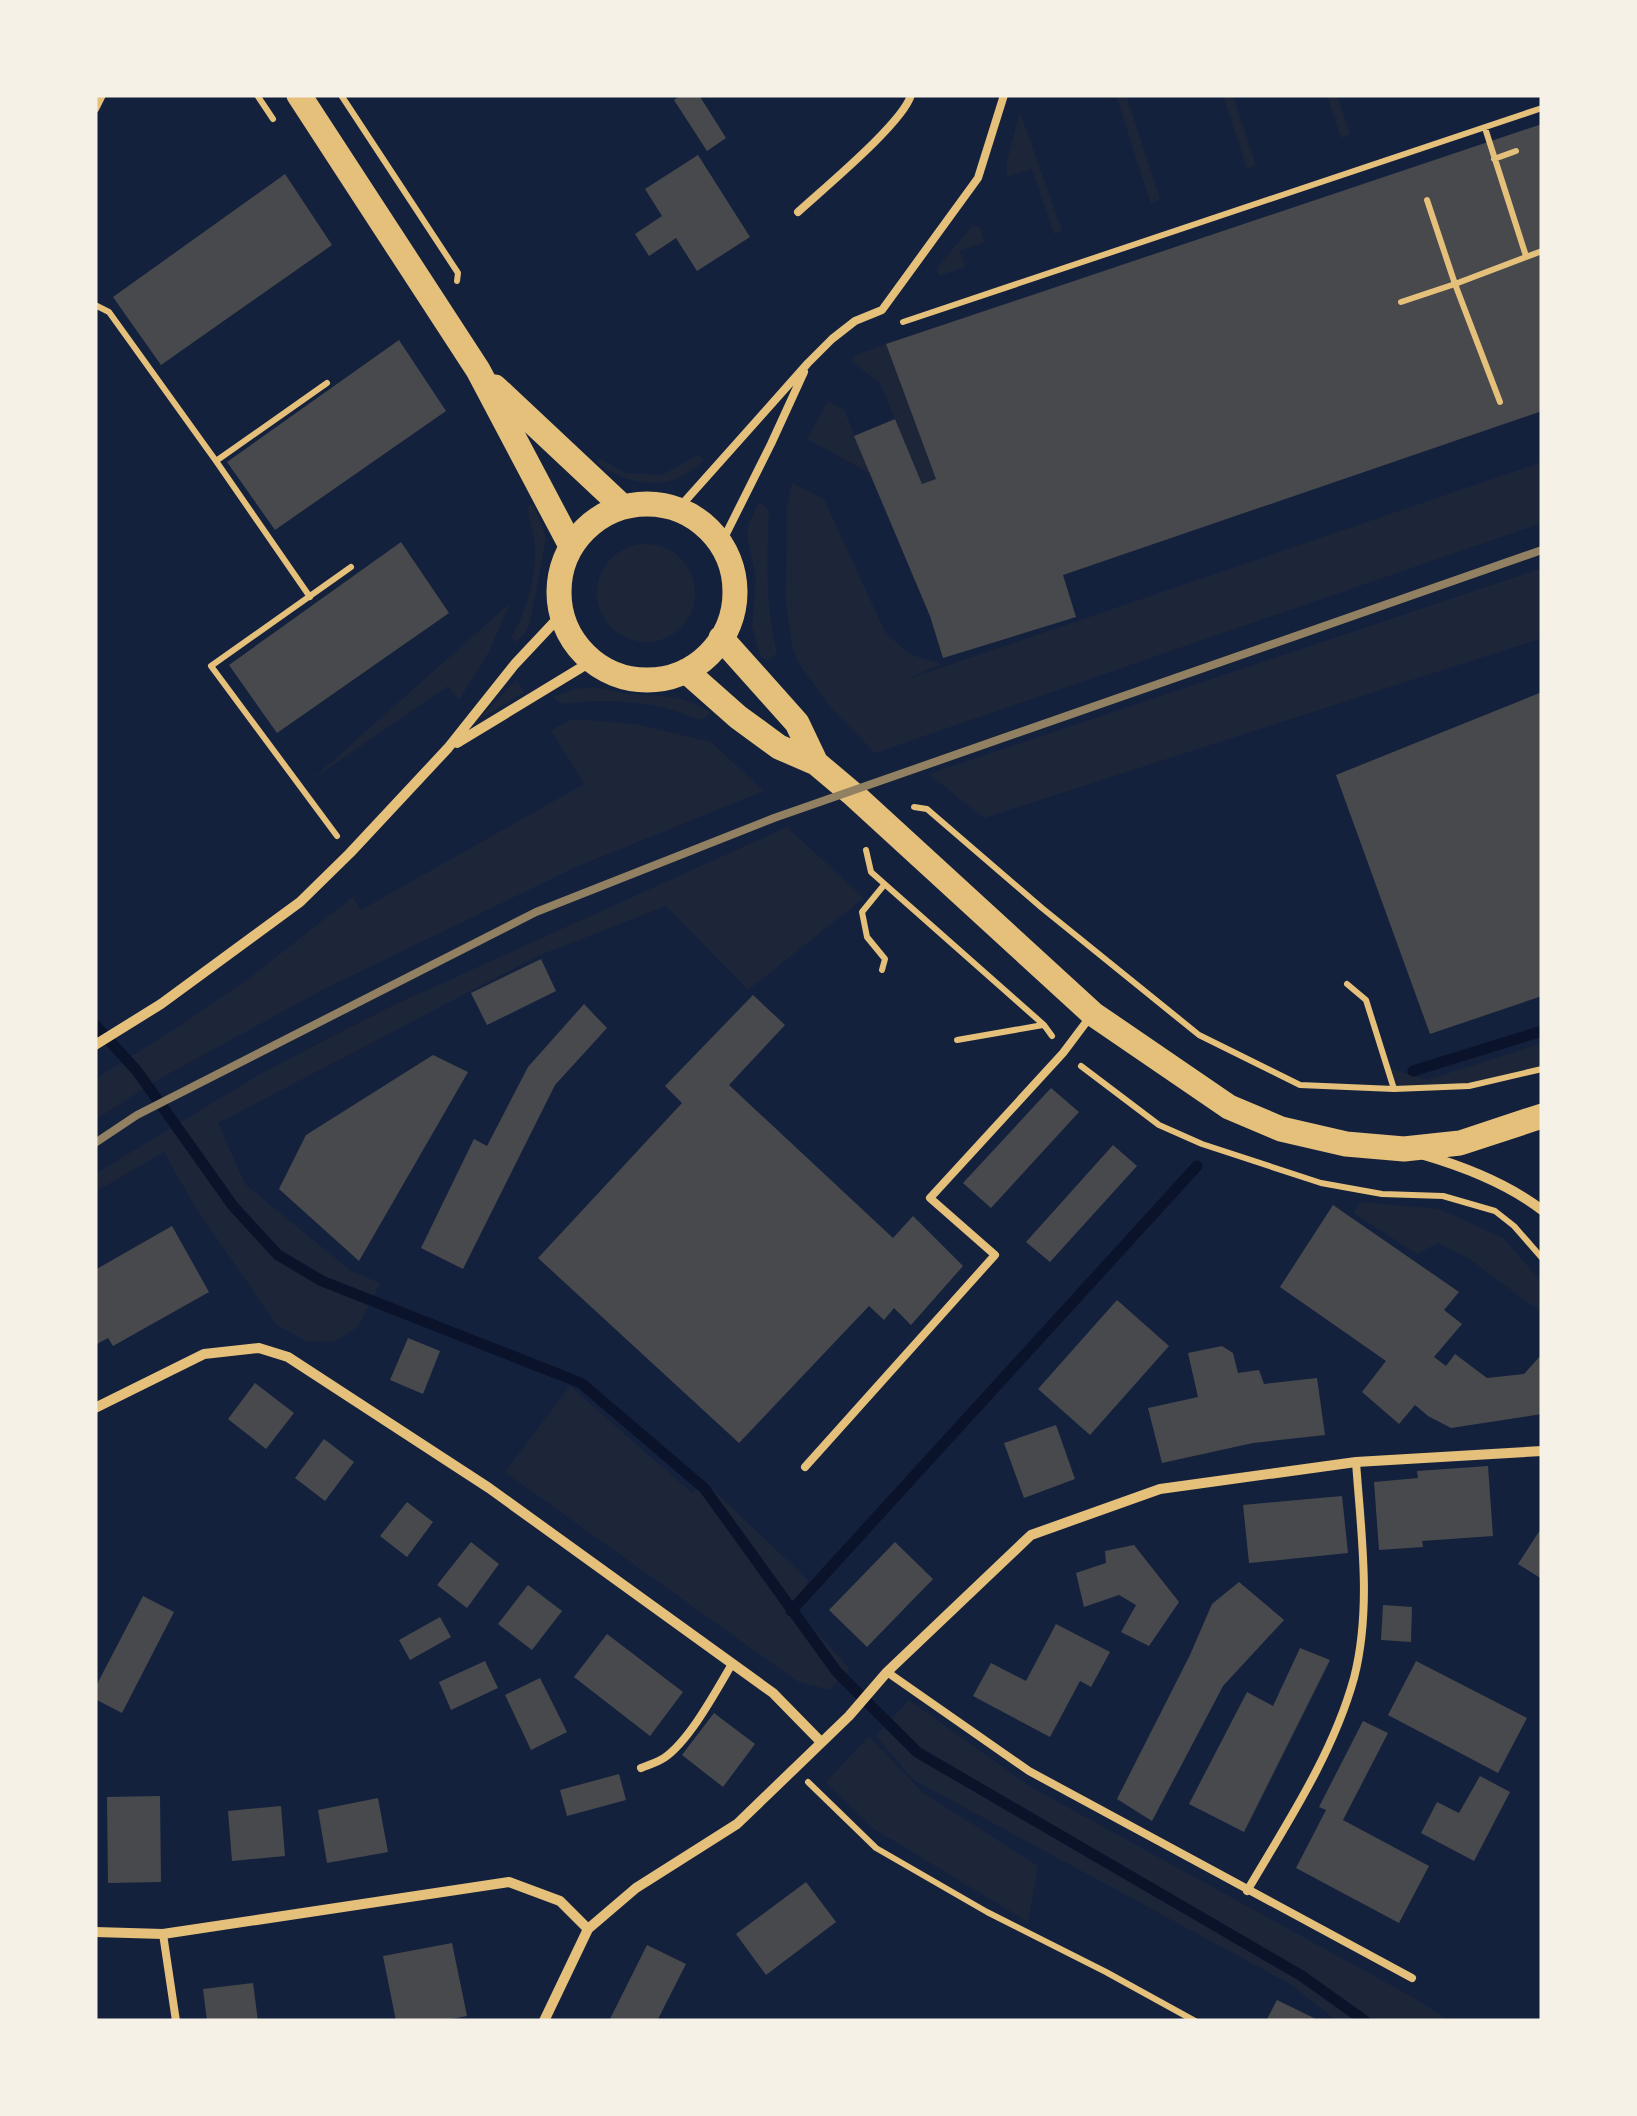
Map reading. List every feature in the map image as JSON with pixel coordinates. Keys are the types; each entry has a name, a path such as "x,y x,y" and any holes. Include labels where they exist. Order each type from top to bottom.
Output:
{"main road":[{"path":"300,95 478,370 571,546"},
{"path":"478,370 622,507"},
{"path":"660,504 678,509 709,530 731,566 731,616 721,638 700,662 686,671 662,679 638,680 613,674 592,661 572,641 561,615 559,580 571,546 593,522 622,507 660,504"},
{"path":"721,638 797,724 816,762"},
{"path":"686,671 779,747 816,762 854,794 1093,1014 1229,1107 1280,1129 1346,1144 1404,1149 1460,1142 1541,1119"}],"street":[{"path":"95,1044 161,1004 300,902 448,748 515,664 561,615"},
{"path":"448,748 592,661"},
{"path":"1404,1149 1457,1165 1507,1188 1542,1210"},
{"path":"95,1408 204,1354 259,1348 288,1356 489,1488 773,1693 820,1741"},
{"path":"544,2021 588,1929 636,1888 736,1824 1031,1534 1160,1488 1356,1462 1542,1451"},
{"path":"95,1932 163,1934 509,1882 560,1901 588,1929"}],"lane":[{"path":"95,108 102,95"},
{"path":"798,212 873,143 908,105 911,95"},
{"path":"678,509 832,339 856,321 882,310 978,178 1004,95"},
{"path":"720,544 808,364"},
{"path":"805,1467 995,1255 930,1198 1063,1053 1093,1014"},
{"path":"1247,1891 1297,1806 1338,1724 1354,1675 1364,1569 1356,1462"},
{"path":"641,1768 664,1758 681,1740 732,1664"},
{"path":"884,1676 1029,1772 1412,1978"},
{"path":"163,1934 176,2021"}],"path":[{"path":"341,95 458,274"},
{"path":"889,326 1542,108"},
{"path":"1485,128 1526,256"},
{"path":"1494,159 1516,151"},
{"path":"1427,200 1500,402"},
{"path":"1401,302 1542,250"},
{"path":"95,305 109,312 310,597"},
{"path":"216,460 327,384"},
{"path":"350,852 211,666 352,568"},
{"path":"927,809 1199,1035 1300,1085 1394,1089 1469,1086 1542,1069"},
{"path":"871,872 1044,1024 1063,1053 1158,1125 1202,1144 1321,1183 1382,1194 1443,1196 1494,1212 1514,1226 1542,1258"},
{"path":"882,970 886,959 867,937 862,912 884,884"},
{"path":"1347,984 1366,1000 1394,1089"},
{"path":"957,1040 1044,1024"},
{"path":"793,1768 876,1848 987,1912 1195,2021"}],"shaded area":[{"path":"1116,95 1126,95 1160,199 1151,204"},
{"path":"1223,95 1233,95 1256,165 1247,169"},
{"path":"1327,95 1337,95 1350,134 1341,138"},
{"path":"1020,112 1062,231 1054,234 1032,169 1007,177 1007,160"},
{"path":"973,225 980,227 984,242 960,251 965,267 939,276 937,268"},
{"path":"886,344 936,479 922,484 880,383 851,361 856,355"},
{"path":"828,401 844,410 871,474 807,439"},
{"path":"698,455 704,461 687,473 655,483 624,477 596,462 599,458 625,473 662,475"},
{"path":"1542,462 1542,523 875,753 831,708 798,662 792,646 786,602 787,506 792,483 824,499 885,632 909,654 942,664 905,680"},
{"path":"759,502 769,510 767,564 777,653 768,661 761,657 752,627 756,579 747,536"},
{"path":"533,504 545,544 530,622 516,642 511,637 526,605 534,568 535,546 528,506"},
{"path":"646,544 665,547 681,558 692,574 692,612 681,628 665,639 646,642 627,639 611,628 600,612 597,593 600,574 611,558 627,547"},
{"path":"1542,568 1542,638 984,818 929,774"},
{"path":"510,603 490,650 459,700 448,686 310,781"},
{"path":"516,680 524,692 477,721"},
{"path":"592,687 673,697 711,712 702,720 645,704 562,704 553,697"},
{"path":"573,719 635,724 711,742 764,791 576,867 324,989 161,1078 95,1120 95,1079 244,982 353,897 361,910 584,784 551,730"},
{"path":"787,827 864,898 748,990 666,906 538,956 218,1123 245,1184 351,1271 380,1283 358,1327 334,1342 306,1341 277,1325 195,1207 164,1152 95,1192 95,1174 267,1070 394,1005"},
{"path":"1542,1043 1542,1069 1469,1086 1394,1089 1386,1067 1427,1080"},
{"path":"1361,1202 1439,1209 1503,1238 1542,1282 1542,1313 1468,1258 1438,1243 1417,1254 1353,1213"},
{"path":"570,1386 692,1493 703,1480 808,1580 798,1612 850,1669 829,1690 797,1681 505,1472"},
{"path":"909,1700 1029,1786 1450,2021 1337,2021 1290,1984 912,1779 876,1736"},
{"path":"869,1736 922,1792 1038,1866 1028,1922 874,1829 826,1782"}],"building":[{"path":"681,95 699,95 726,138 707,151 674,100"},
{"path":"1542,124 1542,411 1063,575 1076,617 943,658 930,616 854,436 895,419 922,484 936,479 886,344"},
{"path":"698,155 750,237 697,271 676,238 649,256 635,234 662,216 645,189"},
{"path":"285,174 332,245 161,365 113,297"},
{"path":"399,340 446,411 275,530 227,462"},
{"path":"401,542 449,613 277,733 229,665"},
{"path":"1542,692 1542,996 1430,1034 1336,775"},
{"path":"541,959 556,991 487,1025 471,993"},
{"path":"753,995 785,1025 729,1085 893,1238 913,1216 963,1266 911,1325 894,1308 884,1320 869,1306 739,1443 538,1258 682,1103 665,1086"},
{"path":"584,1004 607,1028 555,1085 463,1269 421,1248 474,1139 487,1146 528,1067"},
{"path":"433,1055 468,1072 359,1261 279,1189 306,1135"},
{"path":"1051,1088 1079,1112 991,1208 963,1183"},
{"path":"1113,1145 1137,1166 1050,1262 1026,1242"},
{"path":"1333,1205 1459,1292 1444,1310 1462,1324 1434,1357 1446,1366 1455,1354 1487,1378 1524,1374 1542,1354 1542,1414 1451,1428 1415,1405 1399,1424 1362,1392 1386,1361 1280,1287"},
{"path":"172,1226 209,1292 113,1346 108,1338 95,1345 95,1270"},
{"path":"1117,1300 1169,1346 1090,1435 1038,1389"},
{"path":"408,1338 440,1351 423,1394 390,1380"},
{"path":"1222,1346 1233,1353 1238,1373 1259,1370 1264,1384 1317,1378 1325,1435 1253,1443 1162,1463 1148,1408 1198,1397 1188,1353"},
{"path":"255,1383 294,1413 266,1449 228,1419"},
{"path":"1056,1425 1075,1479 1024,1498 1004,1443"},
{"path":"324,1439 354,1462 325,1501 295,1478"},
{"path":"1488,1466 1493,1536 1422,1541 1423,1547 1379,1550 1374,1482 1418,1478 1417,1471"},
{"path":"1342,1496 1348,1553 1249,1563 1243,1505"},
{"path":"407,1502 433,1522 407,1557 380,1536"},
{"path":"1542,1527 1542,1579 1518,1564"},
{"path":"471,1542 499,1564 467,1608 437,1585"},
{"path":"895,1542 933,1579 867,1647 829,1610"},
{"path":"1134,1545 1179,1602 1149,1646 1121,1632 1136,1605 1119,1595 1084,1607 1076,1573 1106,1563 1105,1551"},
{"path":"1239,1582 1284,1620 1223,1686 1152,1821 1117,1799 1212,1604"},
{"path":"528,1585 562,1611 532,1650 498,1624"},
{"path":"143,1596 174,1612 122,1713 95,1699 95,1688"},
{"path":"1383,1605 1412,1607 1411,1642 1381,1640"},
{"path":"440,1617 451,1637 410,1660 399,1640"},
{"path":"1056,1624 1110,1652 1091,1687 1080,1681 1050,1737 973,1696 991,1663 1026,1681"},
{"path":"607,1634 683,1692 650,1736 574,1677"},
{"path":"1300,1648 1330,1660 1244,1832 1189,1804 1247,1692 1273,1706"},
{"path":"485,1661 498,1688 451,1710 439,1682"},
{"path":"1416,1661 1527,1718 1498,1773 1388,1715"},
{"path":"540,1678 567,1732 531,1750 505,1695"},
{"path":"714,1713 755,1744 723,1787 682,1755"},
{"path":"1363,1721 1388,1733 1343,1820 1429,1866 1399,1923 1296,1868 1326,1810 1319,1807"},
{"path":"619,1774 626,1800 567,1816 560,1790"},
{"path":"1480,1776 1510,1792 1474,1861 1421,1833 1437,1802 1459,1813"},
{"path":"160,1796 161,1882 108,1883 107,1797"},
{"path":"378,1798 388,1852 327,1863 318,1810"},
{"path":"281,1806 285,1856 232,1861 228,1811"},
{"path":"806,1882 836,1922 766,1975 736,1934"},
{"path":"452,1943 467,2016 441,2021 396,2021 383,1956"},
{"path":"647,1945 686,1964 657,2021 609,2021"},
{"path":"253,1983 258,2021 207,2021 203,1989"},
{"path":"1277,2000 1320,2021 1266,2021"}],"waterway":[{"path":"95,1025 137,1071 233,1206 278,1255 322,1281 581,1383 704,1488 837,1672 917,1752 1302,1976 1365,2021"},
{"path":"1413,1071 1542,1031"},
{"path":"791,1611 1197,1166"}],"railway":[{"path":"95,1143 137,1115 536,912 774,818 1542,550"}]}
